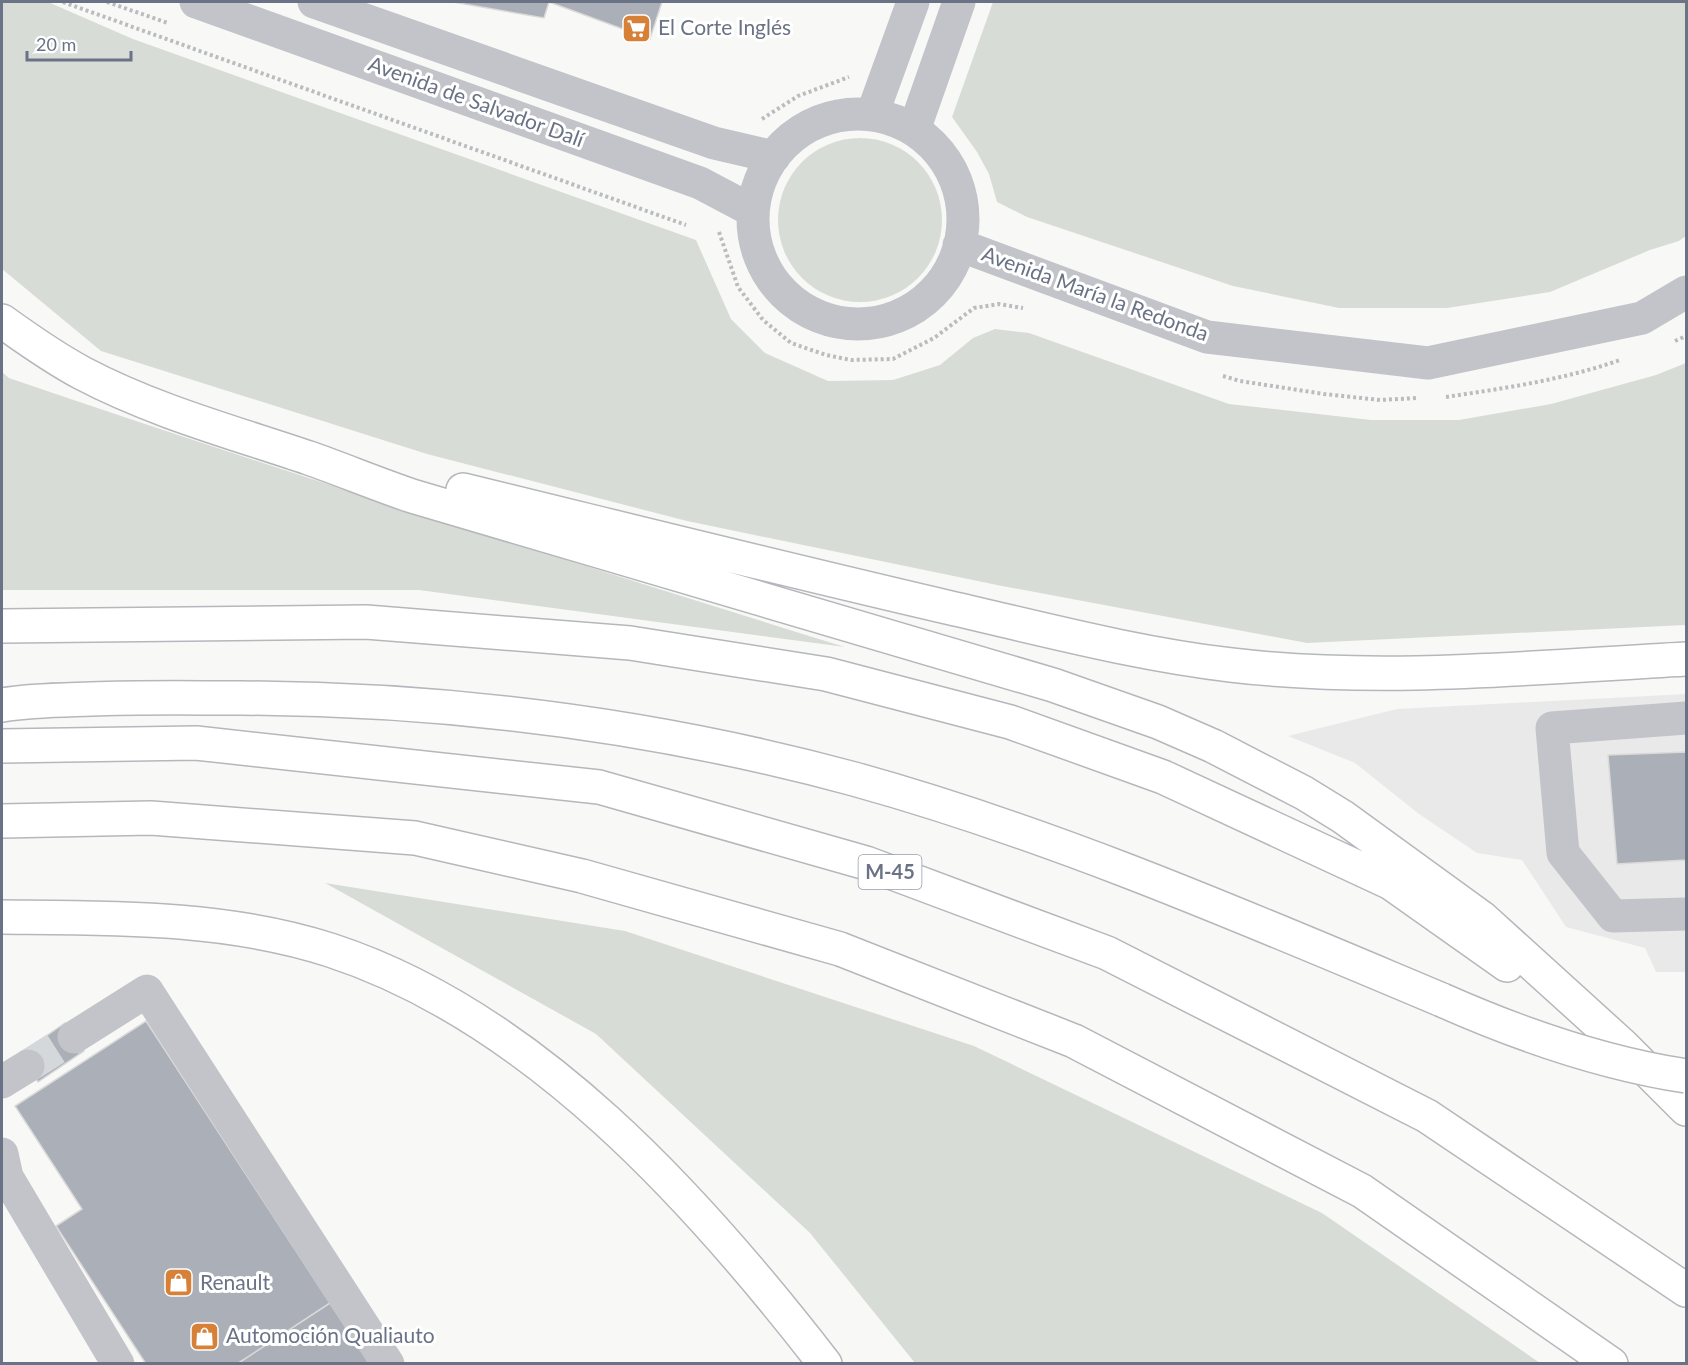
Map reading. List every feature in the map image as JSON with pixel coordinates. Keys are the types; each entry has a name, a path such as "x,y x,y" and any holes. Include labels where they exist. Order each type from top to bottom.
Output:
{"highway":[{"path":"2,321 50,354 112,388 211,427 309,458 423,500 1053,685 1129,711 1213,746 1304,793 1342,817 1390,849 1482,918 1622,1045 1686,1109"},
{"path":"309,458 417,479 1057,634 1178,658 1254,667 1348,672 1470,672 1686,659"},
{"path":"2,626 366,622 630,643 826,674 1010,722 1174,782 1391,883 1622,1045"},
{"path":"2,705 23,702 130,698 321,699 541,717 724,748 884,788 1055,844 1234,913 1510,1028 1579,1052 1638,1068 1686,1076"},
{"name":"M-45","path":"2,746 196,743 599,787 866,863 1107,953 1427,1116 1686,1290"},
{"path":"2,821 151,818 415,838 582,876 840,949 1074,1041 1362,1191 1611,1364"},
{"path":"2,917 73,917 198,923 242,930 329,950 412,982 453,1005 522,1052 557,1079 639,1152 733,1252 825,1364"}],"street":[{"name":"Avenida de Salvador Dalí","path":"196,2 700,183 753,211"},
{"name":"Avenida de Salvador Dalí","path":"314,2 714,143 774,157"},
{"path":"872,116 913,2"},
{"path":"914,130 959,2"},
{"path":"844,115 872,116 894,121 914,130 940,154 957,185 963,221 959,245 950,270 934,292 912,309 888,320 847,324 803,308 777,287 769,276 758,251 753,225 753,211 762,177 774,157 793,136 817,123 844,115"},
{"name":"Avenida María la Redonda","path":"959,245 1207,337 1428,363 1642,318 1686,292"},
{"path":"1686,718 1552,728 1563,853 1613,916 1686,914"},
{"path":"74,1037 147,991 388,1364"},
{"path":"3,1170 118,1364"}],"path":[{"path":"63,2 686,225"},
{"path":"107,2 173,25"},
{"path":"757,122 798,96 847,79 853,73"},
{"path":"717,226 727,249 738,286 763,320 791,343 826,355 851,360 893,359 934,338 974,308 999,304 1025,308"},
{"path":"1674,342 1686,336"},
{"path":"1445,397 1530,385 1624,359"},
{"path":"1217,374 1240,381 1324,394 1380,400 1424,398"}],"shaded area":[{"path":"2,2 48,2 133,39 696,240 731,319 765,353 828,381 893,380 940,365 973,338 995,329 1029,333 1229,404 1371,420 1459,420 1551,404 1656,375 1686,363 1686,625 1307,643 1002,586 687,521 427,454 101,351 2,269"},
{"path":"993,2 1686,2 1686,236 1679,241 1650,250 1550,292 1447,308 1339,308 1233,286 1027,217 997,202 989,174 977,152 952,117"},
{"path":"860,138 891,145 918,162 935,189 942,220 935,251 918,278 891,295 860,302 829,295 802,278 785,251 778,220 785,189 802,162 829,145"},
{"path":"2,372 9,378 321,482 845,647 419,590 2,590"},
{"path":"1686,694 1686,972 1656,972 1645,948 1566,927 1522,860 1477,853 1419,814 1355,763 1288,736 1397,709"},
{"path":"325,883 625,931 974,1046 1322,1213 1540,1363 915,1363 810,1233 596,1034"}],"building":[{"path":"453,2 549,2 544,18"},
{"name":"El Corte Inglés","path":"549,2 662,2 650,39"},
{"path":"1686,752 1686,860 1617,864 1608,755"},
{"path":"146,1021 330,1303 237,1364 146,1364 56,1226 82,1209 15,1106"},
{"path":"65,1023 84,1051 38,1082 20,1054"},
{"path":"330,1303 370,1364 237,1364"}],"tunnel":[{"path":"28,1066 74,1037"}],"place":[{"name":"El Corte Inglés","path":"637,28"},
{"name":"Renault","path":"179,1283"},
{"name":"Automoción Qualiauto","path":"205,1336"}]}
